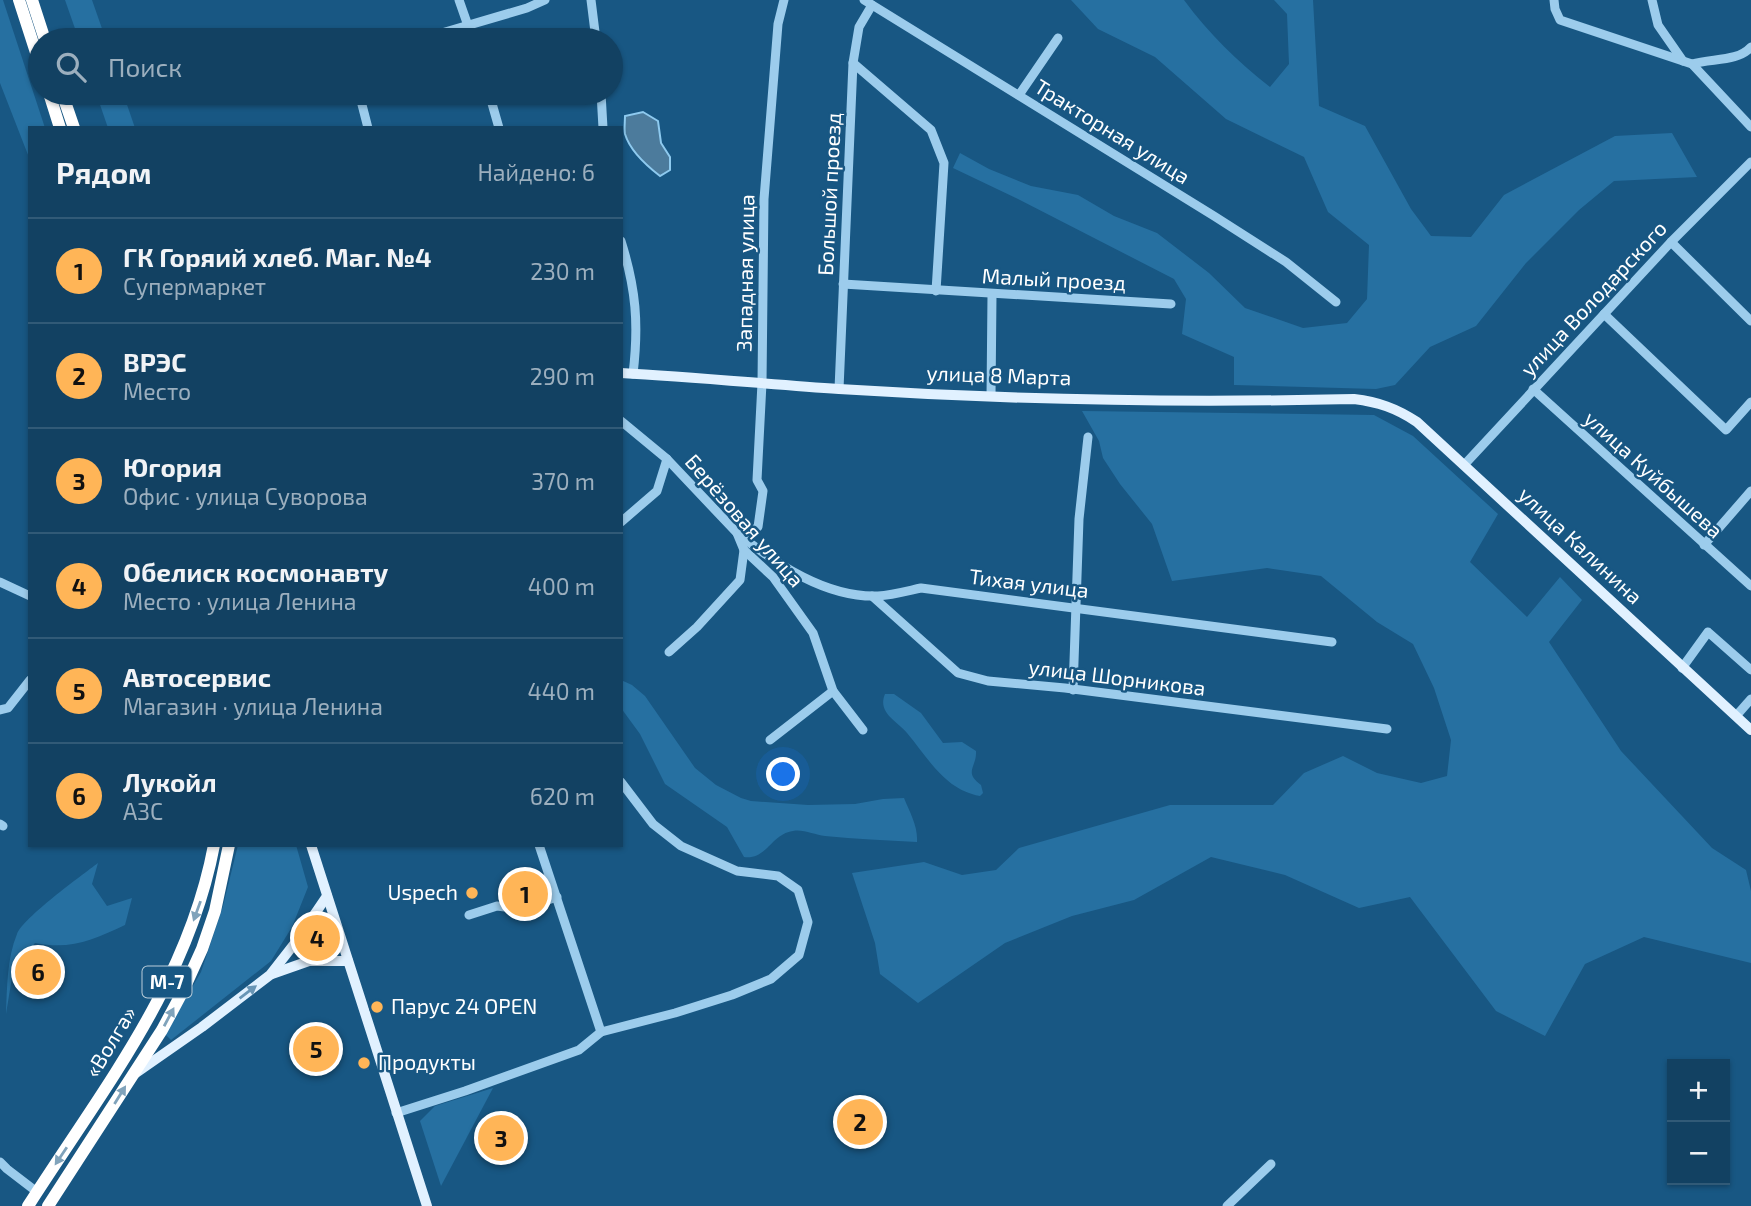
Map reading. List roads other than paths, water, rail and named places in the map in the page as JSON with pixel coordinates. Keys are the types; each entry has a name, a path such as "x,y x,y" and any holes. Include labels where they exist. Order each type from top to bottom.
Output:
{"highway":[{"path":"19,0 28,28"},
{"path":"32,0 41,28"},
{"path":"53,105 59,126"},
{"path":"66,105 73,126"},
{"name":"«Волга»","path":"28,1206 143,1030 190,932 202,898 214,847"},
{"name":"«Волга»","path":"48,1206 162,1030 202,949 215,911 229,847"}],"main road":[{"name":"улица 8 Марта","path":"627,373 839,389 991,396 1213,402 1354,399 1375,401"},
{"name":"улица Калинина","path":"1375,401 1397,409 1417,422 1751,730"},
{"path":"312,847 427,1206"},
{"path":"133,1075 270,975 327,896"},
{"path":"295,943 297,954 309,961"},
{"path":"270,975 309,961 348,961"}],"street":[{"path":"459,0 469,28"},
{"path":"456,28 527,8 545,0"},
{"path":"590,0 594,28"},
{"name":"Западная улица","path":"739,535 758,527 763,491 757,480 762,383 765,199 778,24 784,0"},
{"path":"1554,0 1560,20 1687,63 1733,58 1744,55 1751,47"},
{"path":"1652,0 1658,25 1687,63 1751,127"},
{"name":"Большой проезд","path":"839,389 853,63 859,27 868,2"},
{"name":"Тракторная улица","path":"868,2 1286,262 1336,302"},
{"path":"1019,95 1058,38"},
{"path":"853,63 931,130 944,163 936,291"},
{"path":"362,105 367,126"},
{"path":"492,105 498,126"},
{"path":"602,105 603,126"},
{"name":"улица Володарского","path":"1465,464 1671,242 1751,162"},
{"path":"1671,242 1751,321"},
{"path":"623,249 634,291 637,335 627,373"},
{"name":"Малый проезд","path":"843,284 1171,304"},
{"path":"991,396 992,295"},
{"path":"1604,314 1726,430 1751,402"},
{"name":"улица Куйбышева","path":"1533,389 1751,586"},
{"name":"Берёзовая улица","path":"623,423 667,459 739,535 744,550 773,577 813,633 833,691 863,730"},
{"path":"1073,690 1079,519 1088,438"},
{"path":"623,520 657,491 667,459"},
{"path":"1704,545 1751,492"},
{"name":"Тихая улица","path":"739,535 767,557 837,591 872,596 921,588 1332,642"},
{"path":"669,652 697,627 740,580 744,550"},
{"path":"0,582 28,595"},
{"name":"улица Шорникова","path":"872,596 958,673 988,681 1387,729"},
{"path":"1682,668 1708,632 1751,670"},
{"path":"0,709 8,708 28,683"},
{"path":"770,740 833,691"},
{"path":"1736,716 1751,699"},
{"path":"396,1113 579,1050 601,1032 675,1013 771,979 799,955 808,922 797,890 778,876 737,871 681,846 653,824 623,785"},
{"path":"540,847 601,1032"},
{"path":"470,915 497,906 520,909 557,897"},
{"path":"0,1161 37,1192"},
{"path":"1228,1206 1271,1164"}],"place":[{"name":"Uspech","path":"472,893"},
{"name":"ГК Горяий хлеб. Маг. №4","path":"525,894"},
{"name":"Обелиск космонавту","path":"317,938"},
{"name":"Лукойл","path":"38,972"},
{"name":"Парус 24 OPEN","path":"377,1007"},
{"name":"Автосервис","path":"316,1049"},
{"name":"Продукты","path":"364,1063"},
{"name":"ВРЭС","path":"860,1122"},
{"name":"Югория","path":"501,1138"}]}
